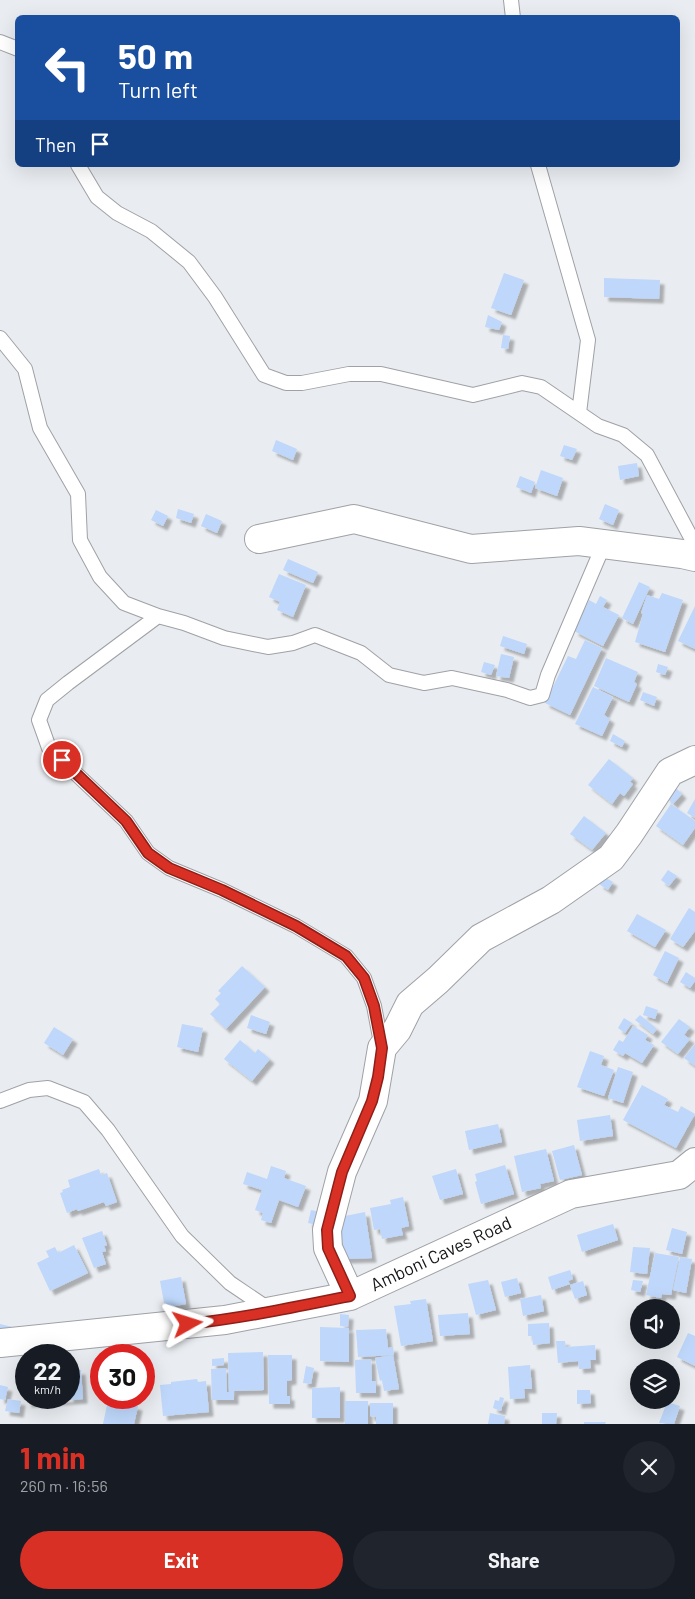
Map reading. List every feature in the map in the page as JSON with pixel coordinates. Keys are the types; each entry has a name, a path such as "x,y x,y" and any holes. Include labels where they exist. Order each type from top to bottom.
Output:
{"street":[{"path":"259,539 354,519 471,549 579,541 695,557"},
{"path":"350,1296 328,1248 327,1230 342,1172 372,1101 382,1048 397,1030 410,1004 482,938 551,900 611,858 670,772 695,760"},
{"name":"Amboni Caves Road","path":"0,1343 226,1320 350,1296 571,1194 690,1174"}],"lane":[{"path":"511,0 512,15"},
{"path":"0,42 15,48"},
{"path":"79,167 97,197 117,213 151,232 189,262 215,296 264,375 286,383 302,383 349,374 381,374 473,395 522,383 541,387 598,426 623,435 647,455 695,545"},
{"path":"539,167 588,340 579,413"},
{"path":"0,338 25,369 40,428 78,494 80,540 100,578 124,603 158,616 184,623 224,638 268,647 293,643 315,635 361,653 389,675 424,683 452,678 507,690 530,698 542,695 548,675 604,544"},
{"path":"158,616 68,682 47,700 39,720 49,748 126,821 148,853 169,868 222,890 296,926 346,956 364,978 374,1006 382,1048"},
{"path":"0,1101 29,1090 48,1088 84,1102 108,1130 182,1236 230,1283 273,1312"}],"building":[{"path":"504,273 524,280 511,315 491,308"},
{"path":"604,278 660,280 659,299 604,297"},
{"path":"488,315 502,322 499,330 485,327"},
{"path":"503,335 510,336 508,349 501,348"},
{"path":"276,440 297,449 293,460 272,451"},
{"path":"564,445 577,449 572,460 560,456"},
{"path":"637,463 639,476 620,480 618,466"},
{"path":"541,470 563,478 557,496 535,488"},
{"path":"520,476 535,482 531,493 516,487"},
{"path":"605,504 619,510 613,525 599,519"},
{"path":"178,509 194,514 191,523 176,518"},
{"path":"156,510 168,516 163,526 151,520"},
{"path":"206,514 222,521 217,533 201,526"},
{"path":"288,559 318,572 313,583 283,570"},
{"path":"279,574 306,585 293,617 277,610 280,602 269,597"},
{"path":"639,582 650,587 633,624 622,618"},
{"path":"662,593 683,600 665,652 635,642 647,595 659,599"},
{"path":"600,596 607,600 603,607 619,615 603,646 574,631 589,600 596,604"},
{"path":"695,606 695,649 678,641"},
{"path":"503,636 527,644 524,654 500,646"},
{"path":"585,640 602,648 570,715 545,703 568,656 576,659"},
{"path":"501,654 514,657 509,678 496,676"},
{"path":"606,658 638,672 634,682 637,684 629,702 594,686"},
{"path":"484,662 495,665 491,675 481,672"},
{"path":"658,664 668,667 665,675 656,672"},
{"path":"593,687 613,697 604,715 610,719 602,736 575,724"},
{"path":"643,692 657,697 654,706 640,700"},
{"path":"613,734 625,741 622,747 610,741"},
{"path":"609,759 633,778 630,782 633,784 624,796 620,793 612,804 588,785"},
{"path":"675,787 682,794 673,804 666,797"},
{"path":"695,799 695,818 687,813"},
{"path":"671,804 695,821 695,828 683,845 656,826"},
{"path":"584,816 606,833 592,850 570,834"},
{"path":"668,870 677,876 669,886 661,880"},
{"path":"604,877 613,882 608,890 599,884"},
{"path":"689,908 695,912 695,931 683,947 670,939"},
{"path":"637,914 666,930 655,947 627,931"},
{"path":"665,951 679,958 667,983 653,975"},
{"path":"242,966 265,987 226,1029 210,1014 220,1004 215,999 221,993 218,991"},
{"path":"686,972 695,978 690,988 680,982"},
{"path":"646,1006 658,1010 655,1019 643,1015"},
{"path":"251,1015 270,1022 266,1034 247,1028"},
{"path":"640,1015 657,1029 653,1034 635,1020"},
{"path":"624,1018 632,1023 625,1033 618,1028"},
{"path":"679,1019 690,1027 684,1035 690,1039 678,1054 661,1042"},
{"path":"182,1024 203,1028 198,1052 177,1047"},
{"path":"633,1026 648,1035 645,1040 654,1045 642,1063 625,1053 623,1056 613,1050 619,1040 623,1042"},
{"path":"54,1027 73,1039 63,1055 44,1043"},
{"path":"240,1040 255,1053 258,1049 270,1059 252,1081 224,1059"},
{"path":"695,1044 695,1066 684,1058"},
{"path":"590,1051 604,1056 601,1065 614,1070 604,1096 577,1087"},
{"path":"618,1067 633,1072 623,1103 608,1098"},
{"path":"642,1085 668,1099 664,1105 678,1112 681,1106 695,1114 676,1148 623,1120"},
{"path":"610,1115 613,1136 580,1141 577,1120"},
{"path":"498,1124 502,1142 469,1150 465,1131"},
{"path":"574,1145 582,1175 560,1180 552,1151"},
{"path":"546,1149 554,1181 540,1184 541,1188 522,1192 514,1156"},
{"path":"505,1165 514,1194 481,1204 475,1182 477,1181 475,1174"},
{"path":"271,1166 286,1171 284,1178 306,1186 298,1207 279,1200 271,1223 261,1220 263,1213 255,1210 262,1190 243,1184 247,1172 267,1179"},
{"path":"99,1169 101,1175 107,1173 117,1202 106,1206 104,1202 67,1213 60,1193 63,1192 62,1190 70,1187 68,1180"},
{"path":"456,1169 463,1194 440,1200 432,1176"},
{"path":"403,1197 409,1226 401,1228 403,1235 382,1239 380,1229 374,1230 370,1208 391,1204 390,1200"},
{"path":"311,1210 325,1213 322,1226 308,1223"},
{"path":"365,1212 372,1258 345,1259 334,1254 335,1218"},
{"path":"613,1224 618,1240 582,1252 577,1235"},
{"path":"672,1228 687,1232 682,1254 666,1250"},
{"path":"102,1231 107,1245 104,1246 106,1251 102,1252 106,1264 94,1268 82,1238"},
{"path":"74,1245 88,1273 50,1291 37,1263 49,1257 46,1251 55,1247 58,1253"},
{"path":"633,1247 650,1248 647,1274 630,1272"},
{"path":"655,1253 679,1257 671,1295 662,1294 661,1298 646,1295"},
{"path":"680,1257 692,1259 686,1293 673,1290"},
{"path":"570,1270 573,1279 568,1281 570,1284 552,1290 548,1277"},
{"path":"181,1277 186,1304 165,1308 160,1281"},
{"path":"517,1278 521,1293 505,1297 501,1282"},
{"path":"488,1280 496,1310 476,1315 468,1284"},
{"path":"633,1280 643,1281 640,1292 631,1290"},
{"path":"583,1281 587,1295 575,1299 570,1285"},
{"path":"541,1295 544,1311 523,1316 520,1299"},
{"path":"426,1299 433,1341 401,1346 394,1306 411,1304 410,1301"},
{"path":"468,1313 470,1334 440,1336 438,1315"},
{"path":"340,1314 349,1315 348,1327 340,1326"},
{"path":"549,1323 550,1343 533,1345 532,1336 528,1336 528,1324"},
{"path":"0,1324 17,1328 0,1334"},
{"path":"320,1327 349,1328 349,1362 320,1361"},
{"path":"386,1329 388,1348 393,1347 394,1355 358,1357 356,1330"},
{"path":"688,1333 695,1336 695,1366 677,1357"},
{"path":"556,1341 565,1341 566,1347 595,1345 596,1360 590,1360 591,1368 579,1369 578,1361 558,1363"},
{"path":"263,1352 264,1390 234,1391 234,1400 212,1400 211,1369 226,1368 227,1392 229,1392 228,1353"},
{"path":"268,1355 292,1355 292,1380 287,1381 287,1396 290,1396 290,1404 269,1404"},
{"path":"393,1355 399,1389 384,1391 375,1358"},
{"path":"224,1358 224,1365 212,1366 212,1359"},
{"path":"371,1359 372,1381 376,1381 376,1393 356,1393 355,1360"},
{"path":"530,1365 532,1389 524,1389 525,1398 510,1399 508,1367"},
{"path":"306,1366 314,1368 311,1384 303,1383"},
{"path":"80,1370 83,1399 80,1399"},
{"path":"197,1379 198,1382 206,1381 209,1412 163,1416 160,1385"},
{"path":"0,1385 8,1387 5,1400 0,1399"},
{"path":"340,1387 340,1418 312,1418 312,1388"},
{"path":"577,1390 590,1390 591,1403 577,1404"},
{"path":"500,1397 504,1398 501,1411 493,1408 495,1400 499,1401"},
{"path":"8,1399 15,1400 15,1409 20,1409 19,1413 5,1411"},
{"path":"345,1401 368,1401 368,1424 345,1424"},
{"path":"370,1403 393,1403 393,1424 376,1424 376,1417 370,1416"},
{"path":"106,1409 137,1409 134,1424 103,1424"},
{"path":"664,1409 679,1409 674,1424 659,1423"},
{"path":"490,1413 505,1416 504,1424 488,1424"},
{"path":"542,1413 557,1413 556,1424 542,1424"},
{"path":"584,1422 606,1422 605,1424 584,1424"}],"route":[{"path":"62,760 126,821 148,853 169,868 222,890 296,926 346,956 364,978 374,1006 382,1048 378,1077 372,1101 342,1172 327,1230 328,1248 350,1296 273,1312 188,1324"}]}
